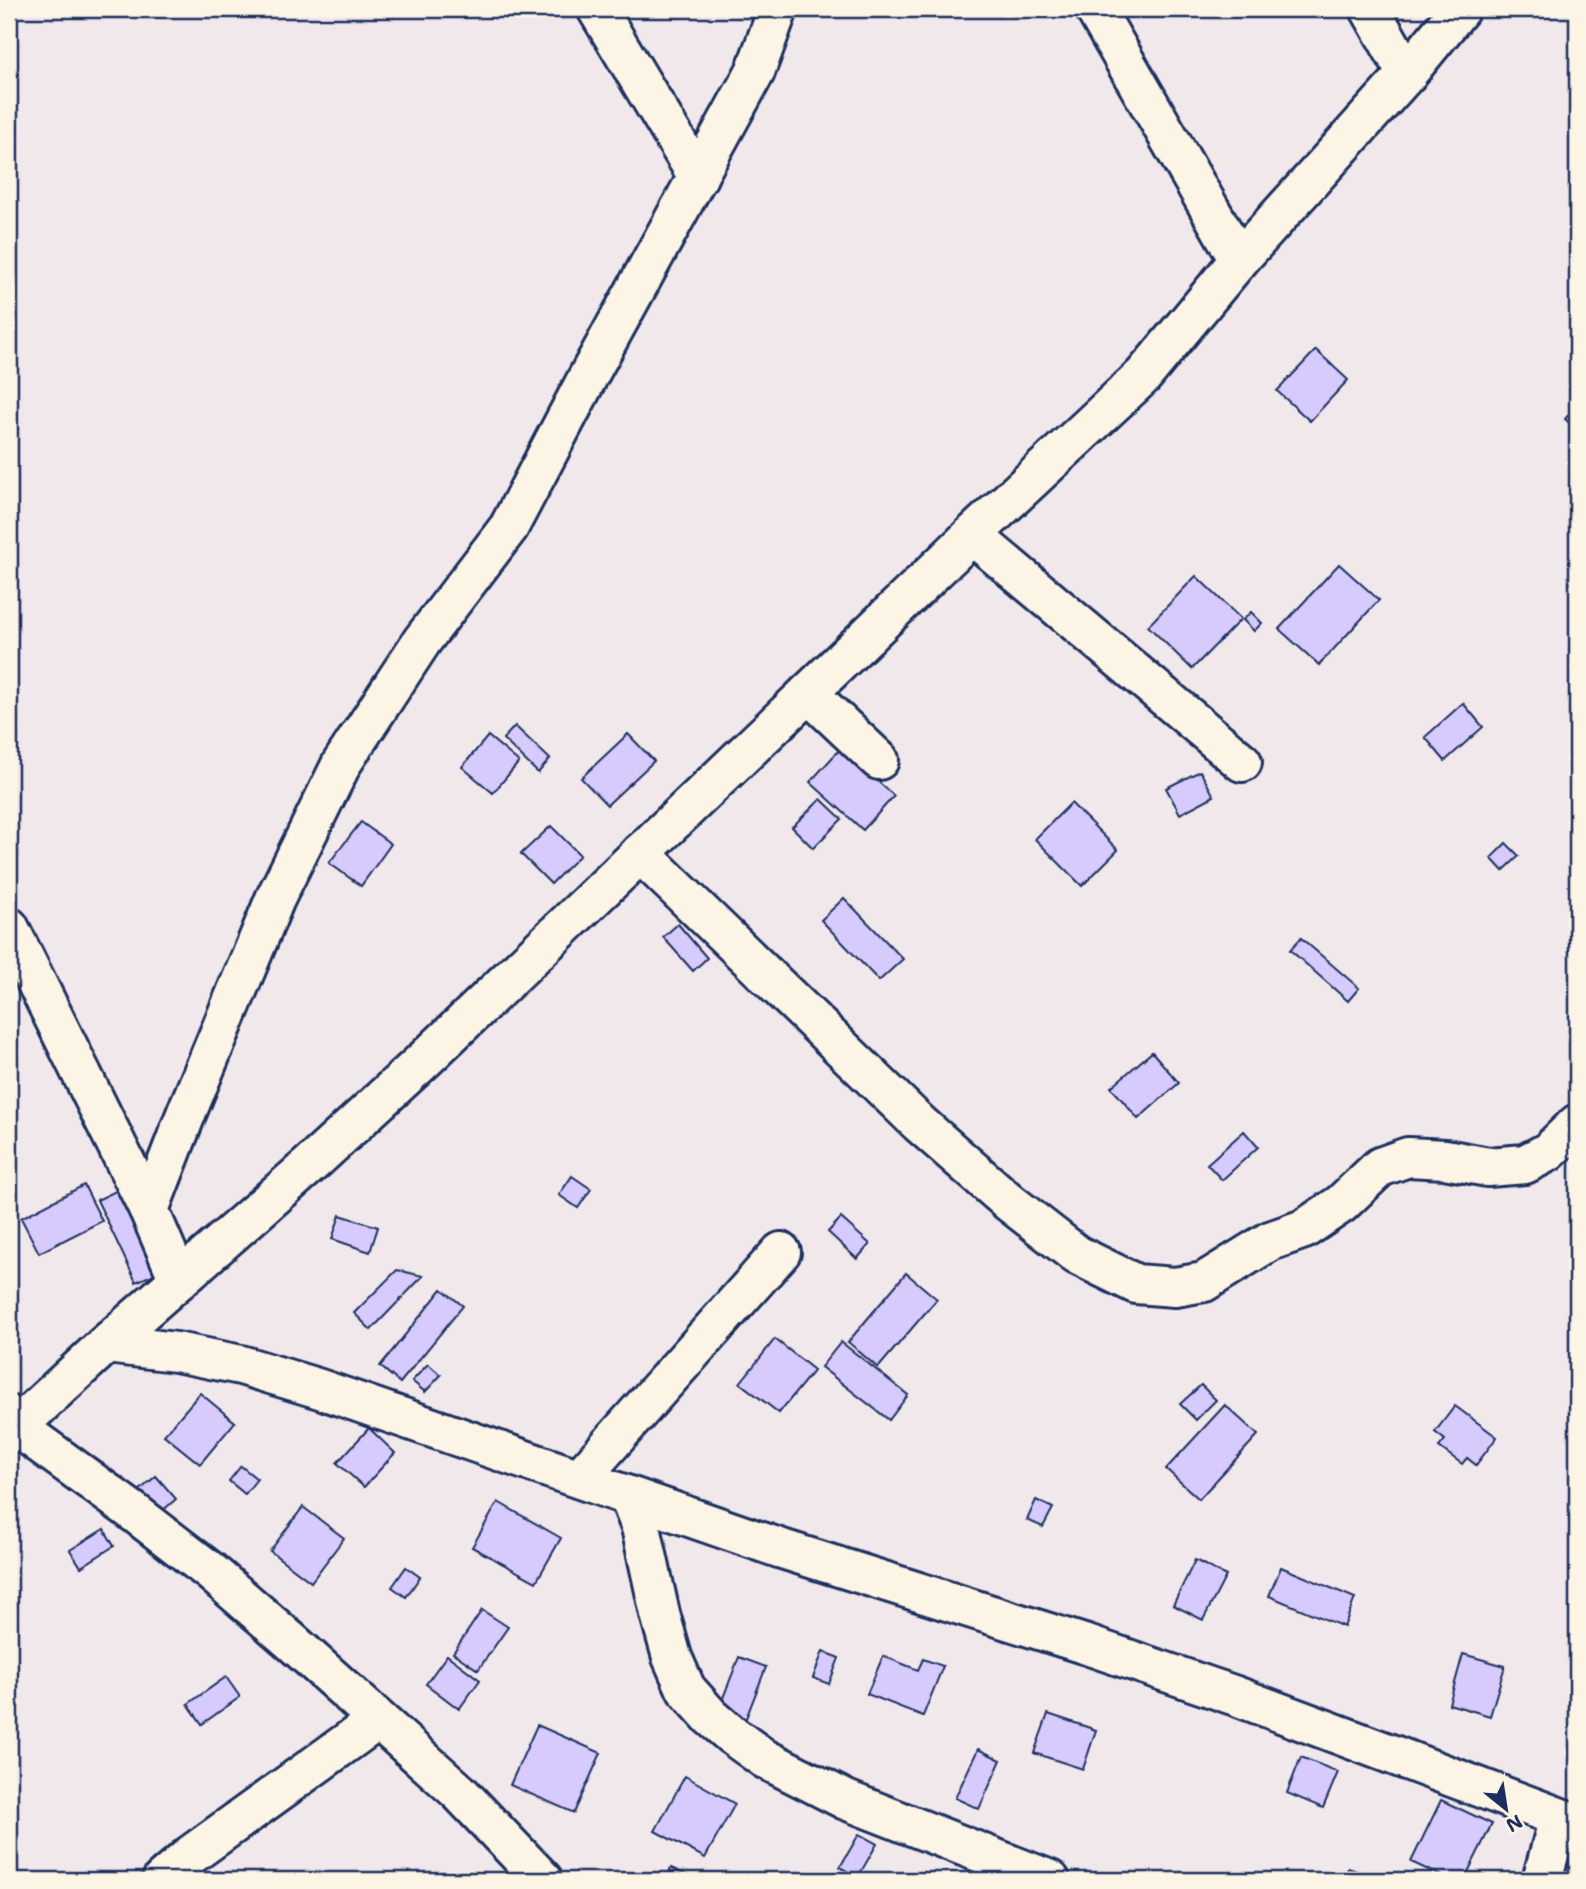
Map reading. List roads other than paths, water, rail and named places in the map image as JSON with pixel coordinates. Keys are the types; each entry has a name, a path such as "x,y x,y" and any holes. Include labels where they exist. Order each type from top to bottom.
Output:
{"street":[{"path":"597,9 698,177"},
{"path":"149,1210 275,899 342,763 422,641 509,527 755,72 778,9"},
{"path":"1095,9 1239,260"},
{"path":"1370,9 1407,74"},
{"path":"543,1880 459,1792 211,1571 11,1425 312,1163 394,1088 972,535 1143,376 1239,260 1407,74 1460,9"},
{"path":"972,535 1242,762"},
{"path":"808,693 879,760"},
{"path":"640,853 920,1124 1009,1202 1077,1255 1136,1284 1175,1287 1204,1282 1270,1241 1304,1229 1341,1204 1380,1167 1399,1160 1408,1157 1446,1159 1488,1167 1525,1164 1548,1152 1577,1124"},
{"path":"9,927 149,1210 178,1280"},
{"path":"580,1478 781,1252"},
{"path":"106,1344 176,1352 241,1365 320,1389 782,1549 1087,1645 1236,1696 1568,1821 1542,1880"},
{"path":"629,1497 641,1527 672,1657 686,1689 711,1717 765,1759 846,1801 1050,1880"},
{"path":"162,1880 192,1854 378,1720"}]}
